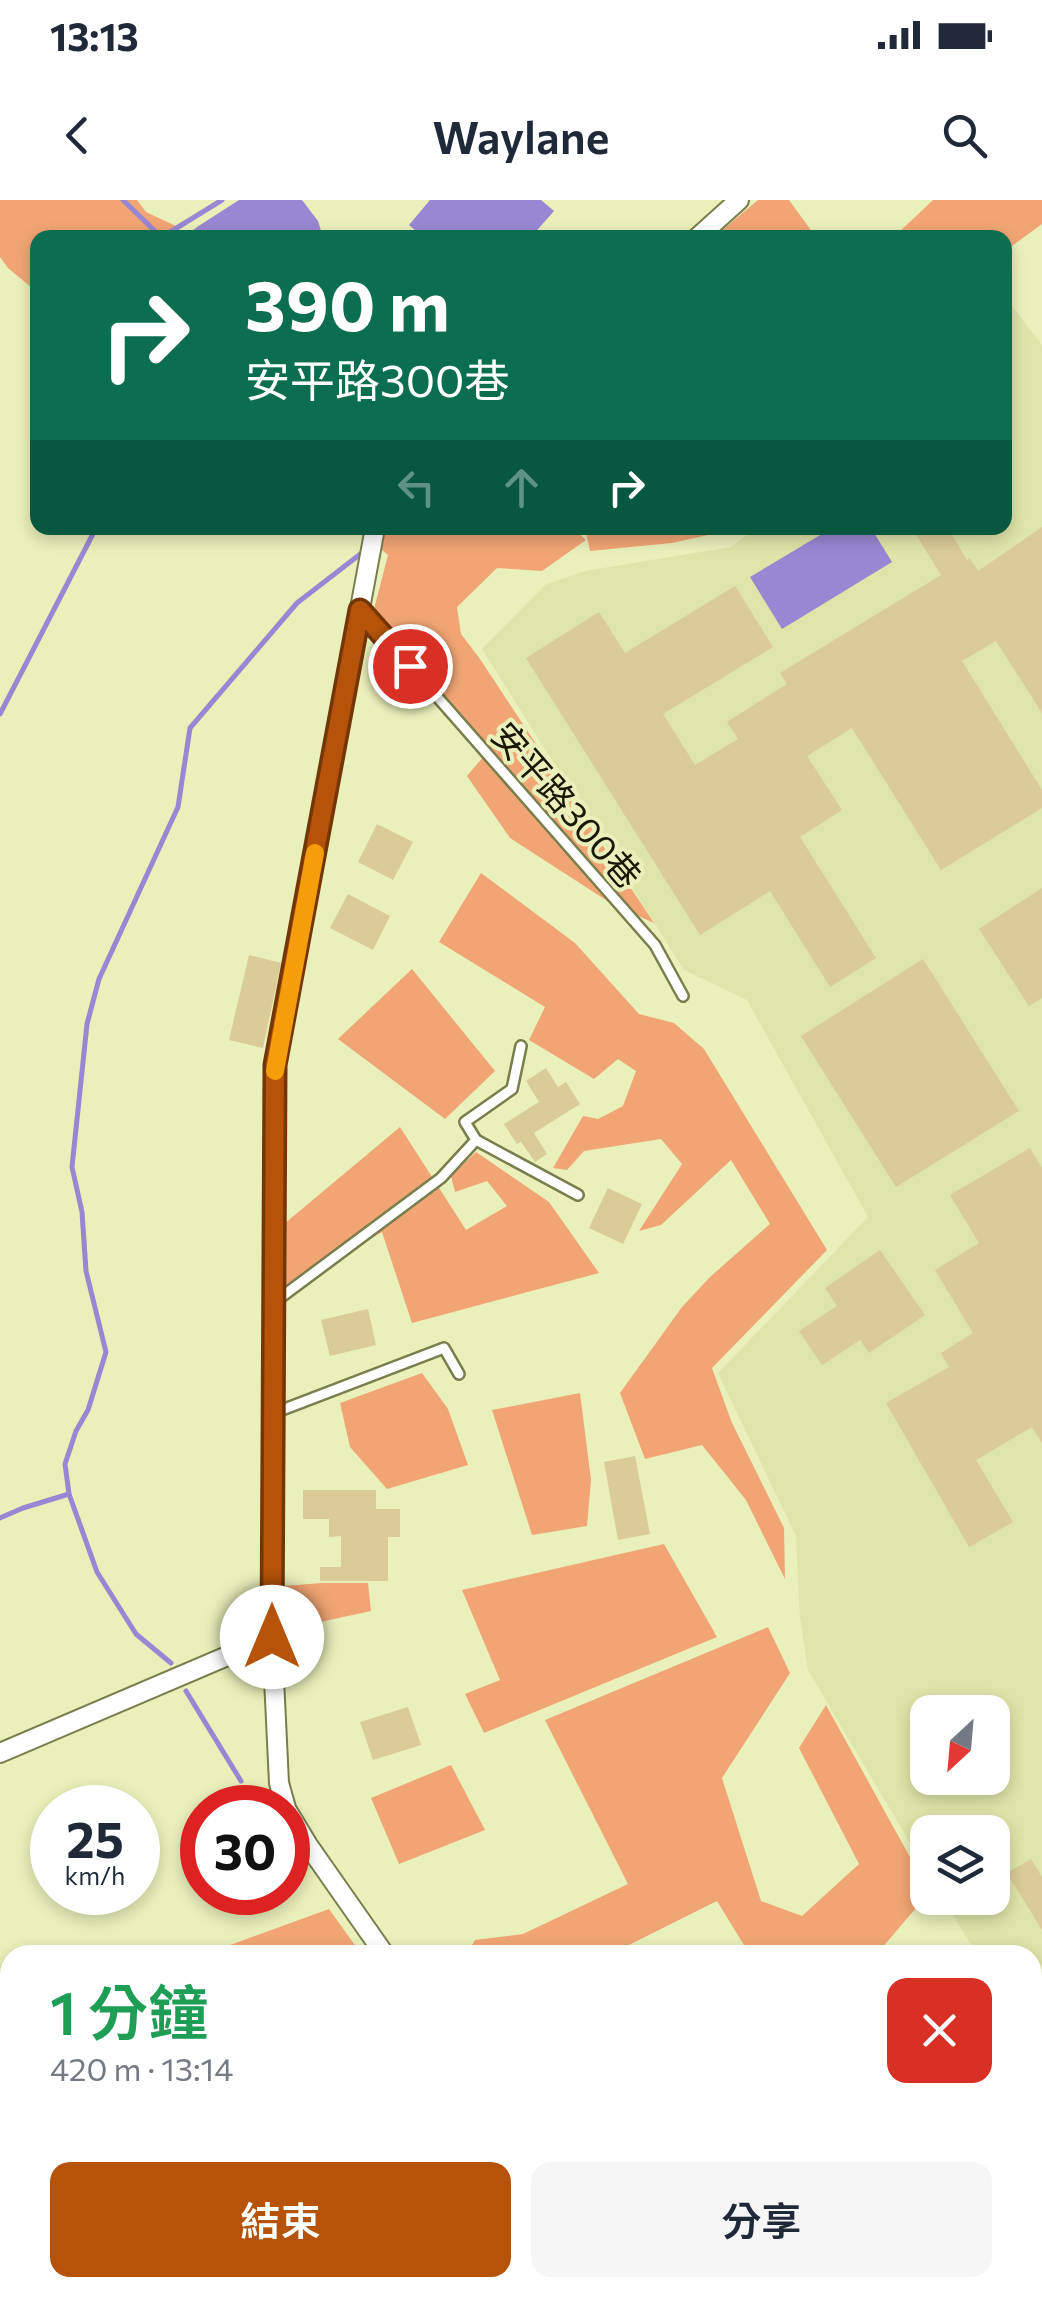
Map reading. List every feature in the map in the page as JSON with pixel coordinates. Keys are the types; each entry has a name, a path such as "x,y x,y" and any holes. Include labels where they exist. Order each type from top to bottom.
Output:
{"street":[{"path":"705,230 739,200"},
{"path":"280,1785 272,1637 275,1065 373,535"},
{"path":"0,1753 272,1637"},
{"path":"310,1849 378,1945"}],"lane":[{"name":"安平路300巷","path":"360,610 656,945 683,996"},
{"path":"521,1046 512,1088 464,1122 476,1140 578,1196"},
{"path":"274,1303 441,1178 476,1140"},
{"path":"273,1413 444,1348 459,1374"}],"shaded area":[{"path":"0,200 137,200 146,212 178,227 30,230 30,286 0,257"},
{"path":"239,200 302,200 321,230 193,230"},
{"path":"430,200 541,200 554,211 537,230 415,230 409,225"},
{"path":"758,200 789,200 811,230 722,230"},
{"path":"933,200 1042,200 1042,224 1012,246 1012,230 901,230"},
{"path":"1012,306 1042,345 1042,1945 971,1945 953,1915 1010,1915 1010,1815 910,1815 910,1843 808,1670 800,1617 796,1536 718,1373 868,1217 747,1000 684,970 482,649 545,585 585,571 731,547 747,535 1012,535"},
{"path":"363,535 581,535 586,540 542,571 497,568 457,607 461,634 654,923 612,904 510,838 467,776 484,756 371,621 388,555"},
{"path":"587,535 708,535 672,543 590,551"},
{"path":"820,535 875,535 892,562 782,629 750,577"},
{"path":"481,873 575,943 639,1014 674,1023 704,1049 827,1250 712,1368 732,1423 784,1528 785,1579 746,1500 702,1445 645,1459 620,1393 682,1307 770,1224 731,1160 661,1225 639,1231 682,1164 661,1139 584,1151 567,1170 553,1168 583,1116 598,1119 623,1106 636,1071 618,1059 594,1079 529,1040 545,1007 439,942"},
{"path":"412,969 495,1071 445,1119 338,1039"},
{"path":"400,1127 466,1230 507,1206 487,1181 455,1192 451,1176 476,1152 549,1202 599,1273 412,1323 382,1232 285,1289 284,1224"},
{"path":"422,1373 448,1409 468,1465 387,1489 350,1447 340,1403"},
{"path":"580,1393 591,1480 587,1526 532,1535 492,1410"},
{"path":"664,1544 717,1637 484,1733 465,1694 500,1680 462,1590"},
{"path":"368,1583 371,1611 288,1629 283,1586"},
{"path":"768,1627 790,1673 722,1778 761,1901 802,1916 859,1864 799,1748 826,1705 910,1857 910,1915 884,1945 744,1945 717,1901 629,1945 472,1945 475,1940 523,1934 628,1884 545,1720"},
{"path":"451,1765 485,1830 399,1864 371,1798"},
{"path":"329,1909 355,1945 230,1945"}],"building":[{"path":"1042,527 1042,713 996,641 962,661 1042,790 1042,808 941,870 852,728 807,756 842,810 800,837 876,958 830,987 770,891 700,935 526,658 599,612 625,653 735,586 773,647 663,714 695,765 738,739 727,722 787,684 780,673 941,575 916,535 952,535 978,571"},
{"path":"377,824 413,842 393,880 358,862"},
{"path":"1042,888 1042,998 1029,1006 979,929"},
{"path":"348,894 390,916 373,950 330,928"},
{"path":"249,955 281,963 263,1048 229,1040"},
{"path":"923,959 1019,1111 896,1187 801,1036"},
{"path":"546,1068 558,1087 566,1082 580,1104 534,1133 547,1154 535,1162 504,1124 539,1102 526,1081"},
{"path":"1030,1148 1042,1168 1042,1443 1032,1427 976,1460 1013,1522 969,1547 886,1403 949,1367 941,1353 973,1333 935,1270 979,1243 950,1195"},
{"path":"608,1188 642,1204 623,1244 589,1228"},
{"path":"880,1250 925,1315 869,1353 860,1340 822,1365 799,1331 837,1306 825,1288"},
{"path":"368,1309 376,1345 330,1356 321,1320"},
{"path":"635,1456 650,1534 618,1540 604,1462"},
{"path":"303,1490 376,1490 376,1509 400,1509 400,1537 388,1537 388,1581 320,1581 320,1567 341,1567 341,1536 329,1537 329,1519 303,1519"},
{"path":"408,1707 421,1745 373,1760 360,1722"},
{"path":"1031,1859 1042,1877 1042,1930 1010,1878 1010,1871"}],"waterway":[{"path":"123,200 154,230"},
{"path":"173,230 222,200"},
{"path":"0,714 92,535"},
{"path":"171,1663 136,1634 97,1572 69,1494 65,1464 88,1410 106,1352 86,1271 82,1212 72,1167 87,1024 99,979 178,807 190,728 297,603 363,552"},
{"path":"0,1518 69,1494"},
{"path":"186,1691 241,1781"}],"slow traffic":[{"path":"275,1071 315,853"}],"route":[{"path":"272,1637 275,1065 360,610 410,666"}]}
